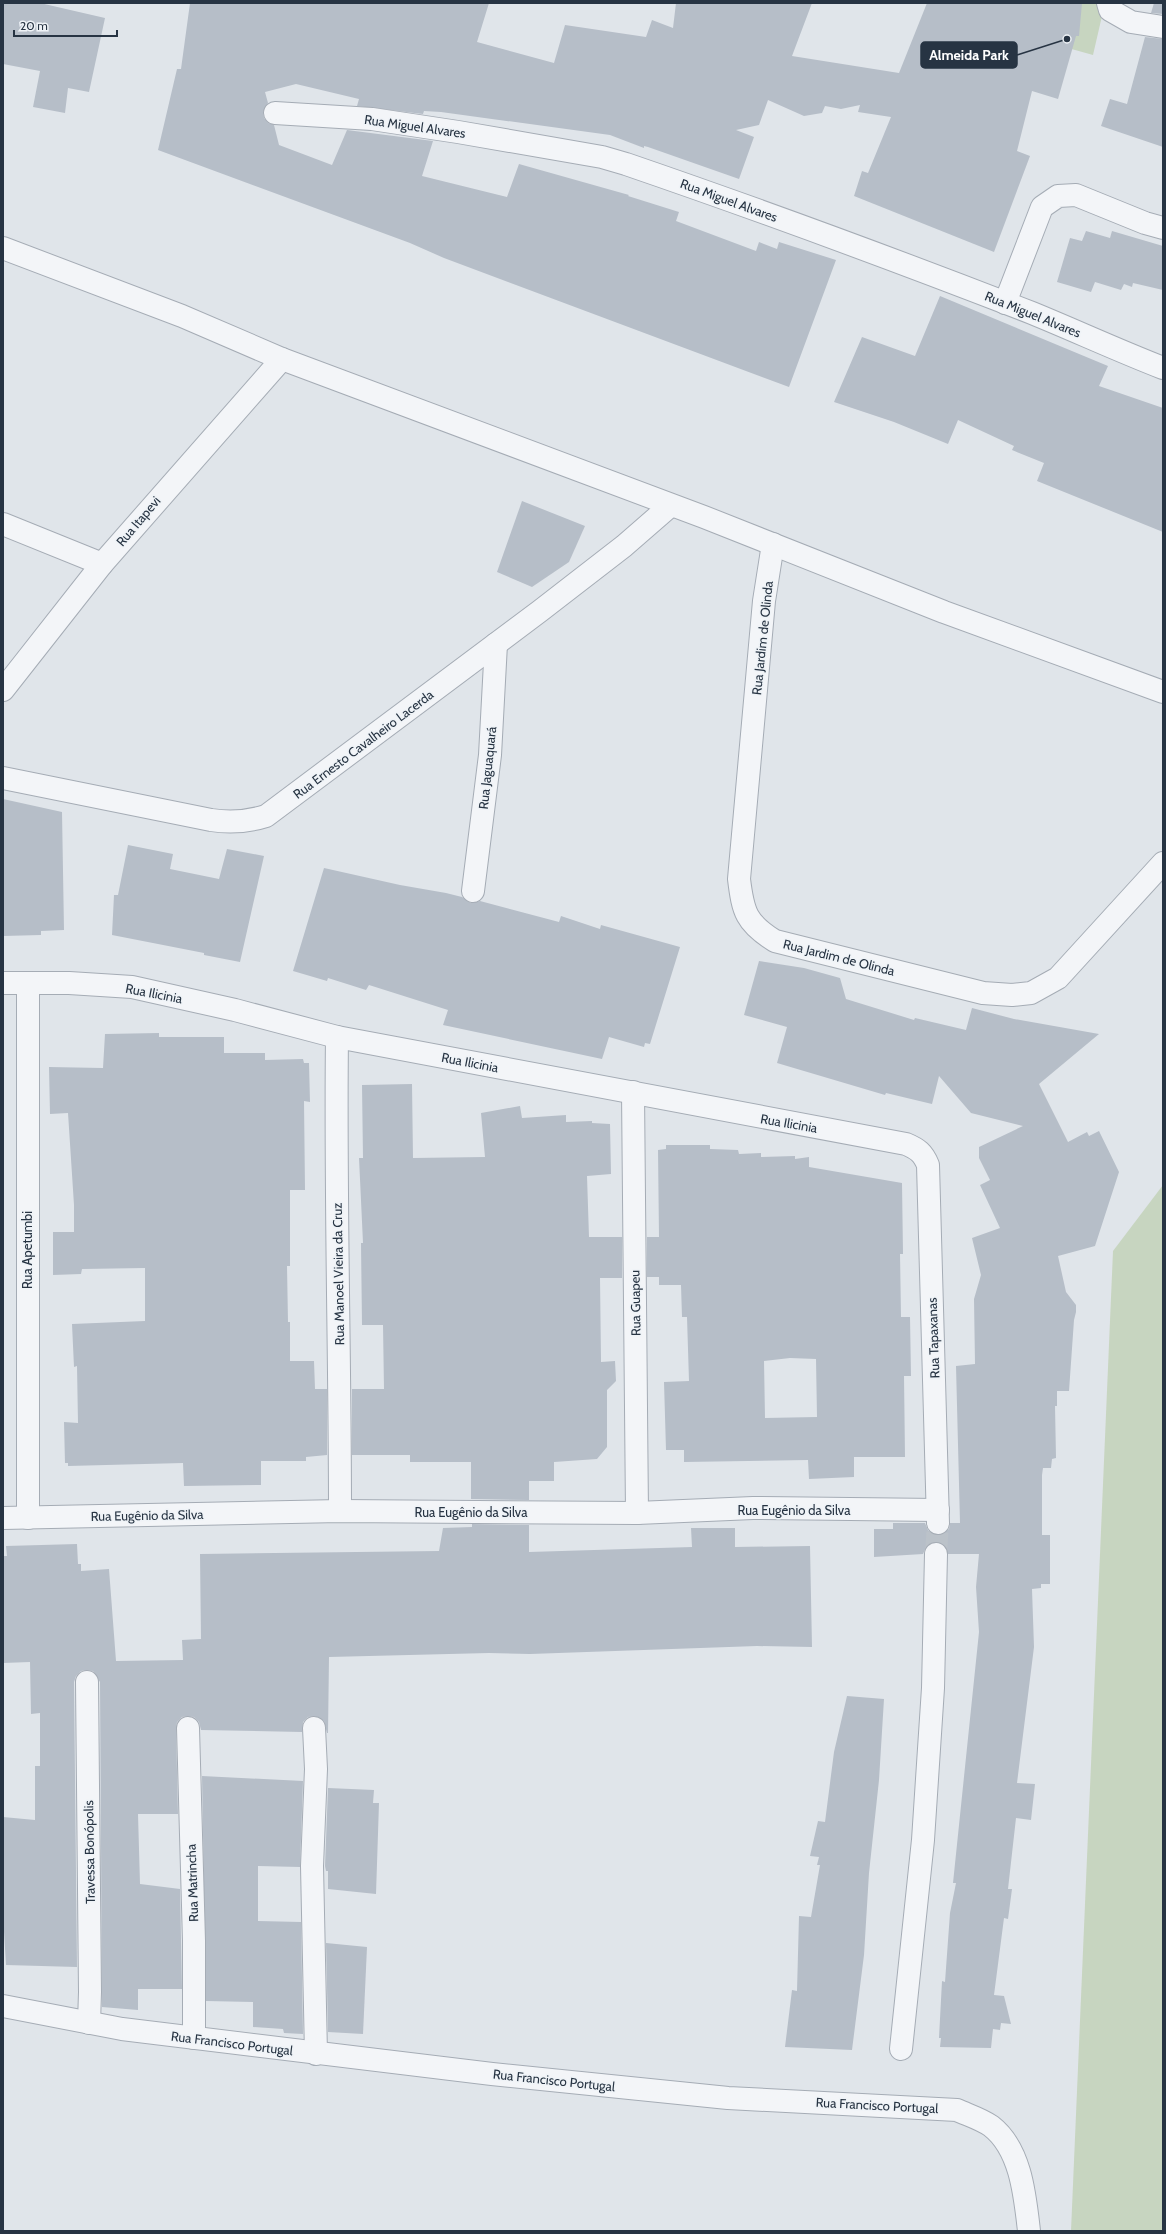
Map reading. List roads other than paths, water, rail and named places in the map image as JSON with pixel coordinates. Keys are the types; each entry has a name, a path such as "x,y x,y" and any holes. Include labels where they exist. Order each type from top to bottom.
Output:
{"street":[{"path":"1108,3 1110,10 1131,22 1163,27"},
{"name":"Rua Miguel Alvares","path":"275,113 372,119 602,157 699,189 914,267 1163,368"},
{"path":"1005,303 1042,207 1058,196 1076,194 1145,223 1163,228"},
{"path":"3,248 182,316 282,359 774,544 944,612 1163,692"},
{"name":"Rua Itapevi","path":"3,690 102,564 282,359"},
{"name":"Rua Ernesto Cavalheiro Lacerda","path":"3,778 231,823 250,821 266,816 624,546 670,506"},
{"path":"3,524 102,564"},
{"name":"Rua Jardim de Olinda","path":"774,544 764,601 739,879 745,912 757,930 775,941 983,993 1012,995 1031,993 1058,978 1163,863"},
{"name":"Rua Jaguaquará","path":"473,891 490,755 496,644"},
{"name":"Rua Ilicinia","path":"3,983 28,982 132,987 235,1010 337,1037 906,1144 918,1149 924,1156 928,1165"},
{"name":"Rua Apetumbi","path":"28,982 28,1518"},
{"name":"Rua Manoel Vieira da Cruz","path":"337,1037 337,1235 340,1335 340,1510"},
{"name":"Rua Guapeu","path":"633,1092 637,1513"},
{"name":"Rua Tapaxanas","path":"928,1165 938,1517"},
{"name":"Rua Eugênio da Silva","path":"3,1518 340,1510 637,1513 753,1508 938,1517"},
{"path":"901,2049 923,1840 933,1688 936,1554"},
{"name":"Travessa Bonópolis","path":"87,1682 89,2023"},
{"name":"Rua Matrincha","path":"188,1728 194,1941 194,2038"},
{"path":"314,1728 316,1769 312,1866 316,2054"},
{"name":"Rua Francisco Portugal","path":"3,2006 89,2023 194,2038 316,2054 492,2074 728,2098 957,2110 991,2126 1011,2150 1025,2194 1029,2231"}],"tunnel":[{"path":"936,1554 938,1523"}],"place":[{"name":"Almeida Park","path":"1067,39"}]}
